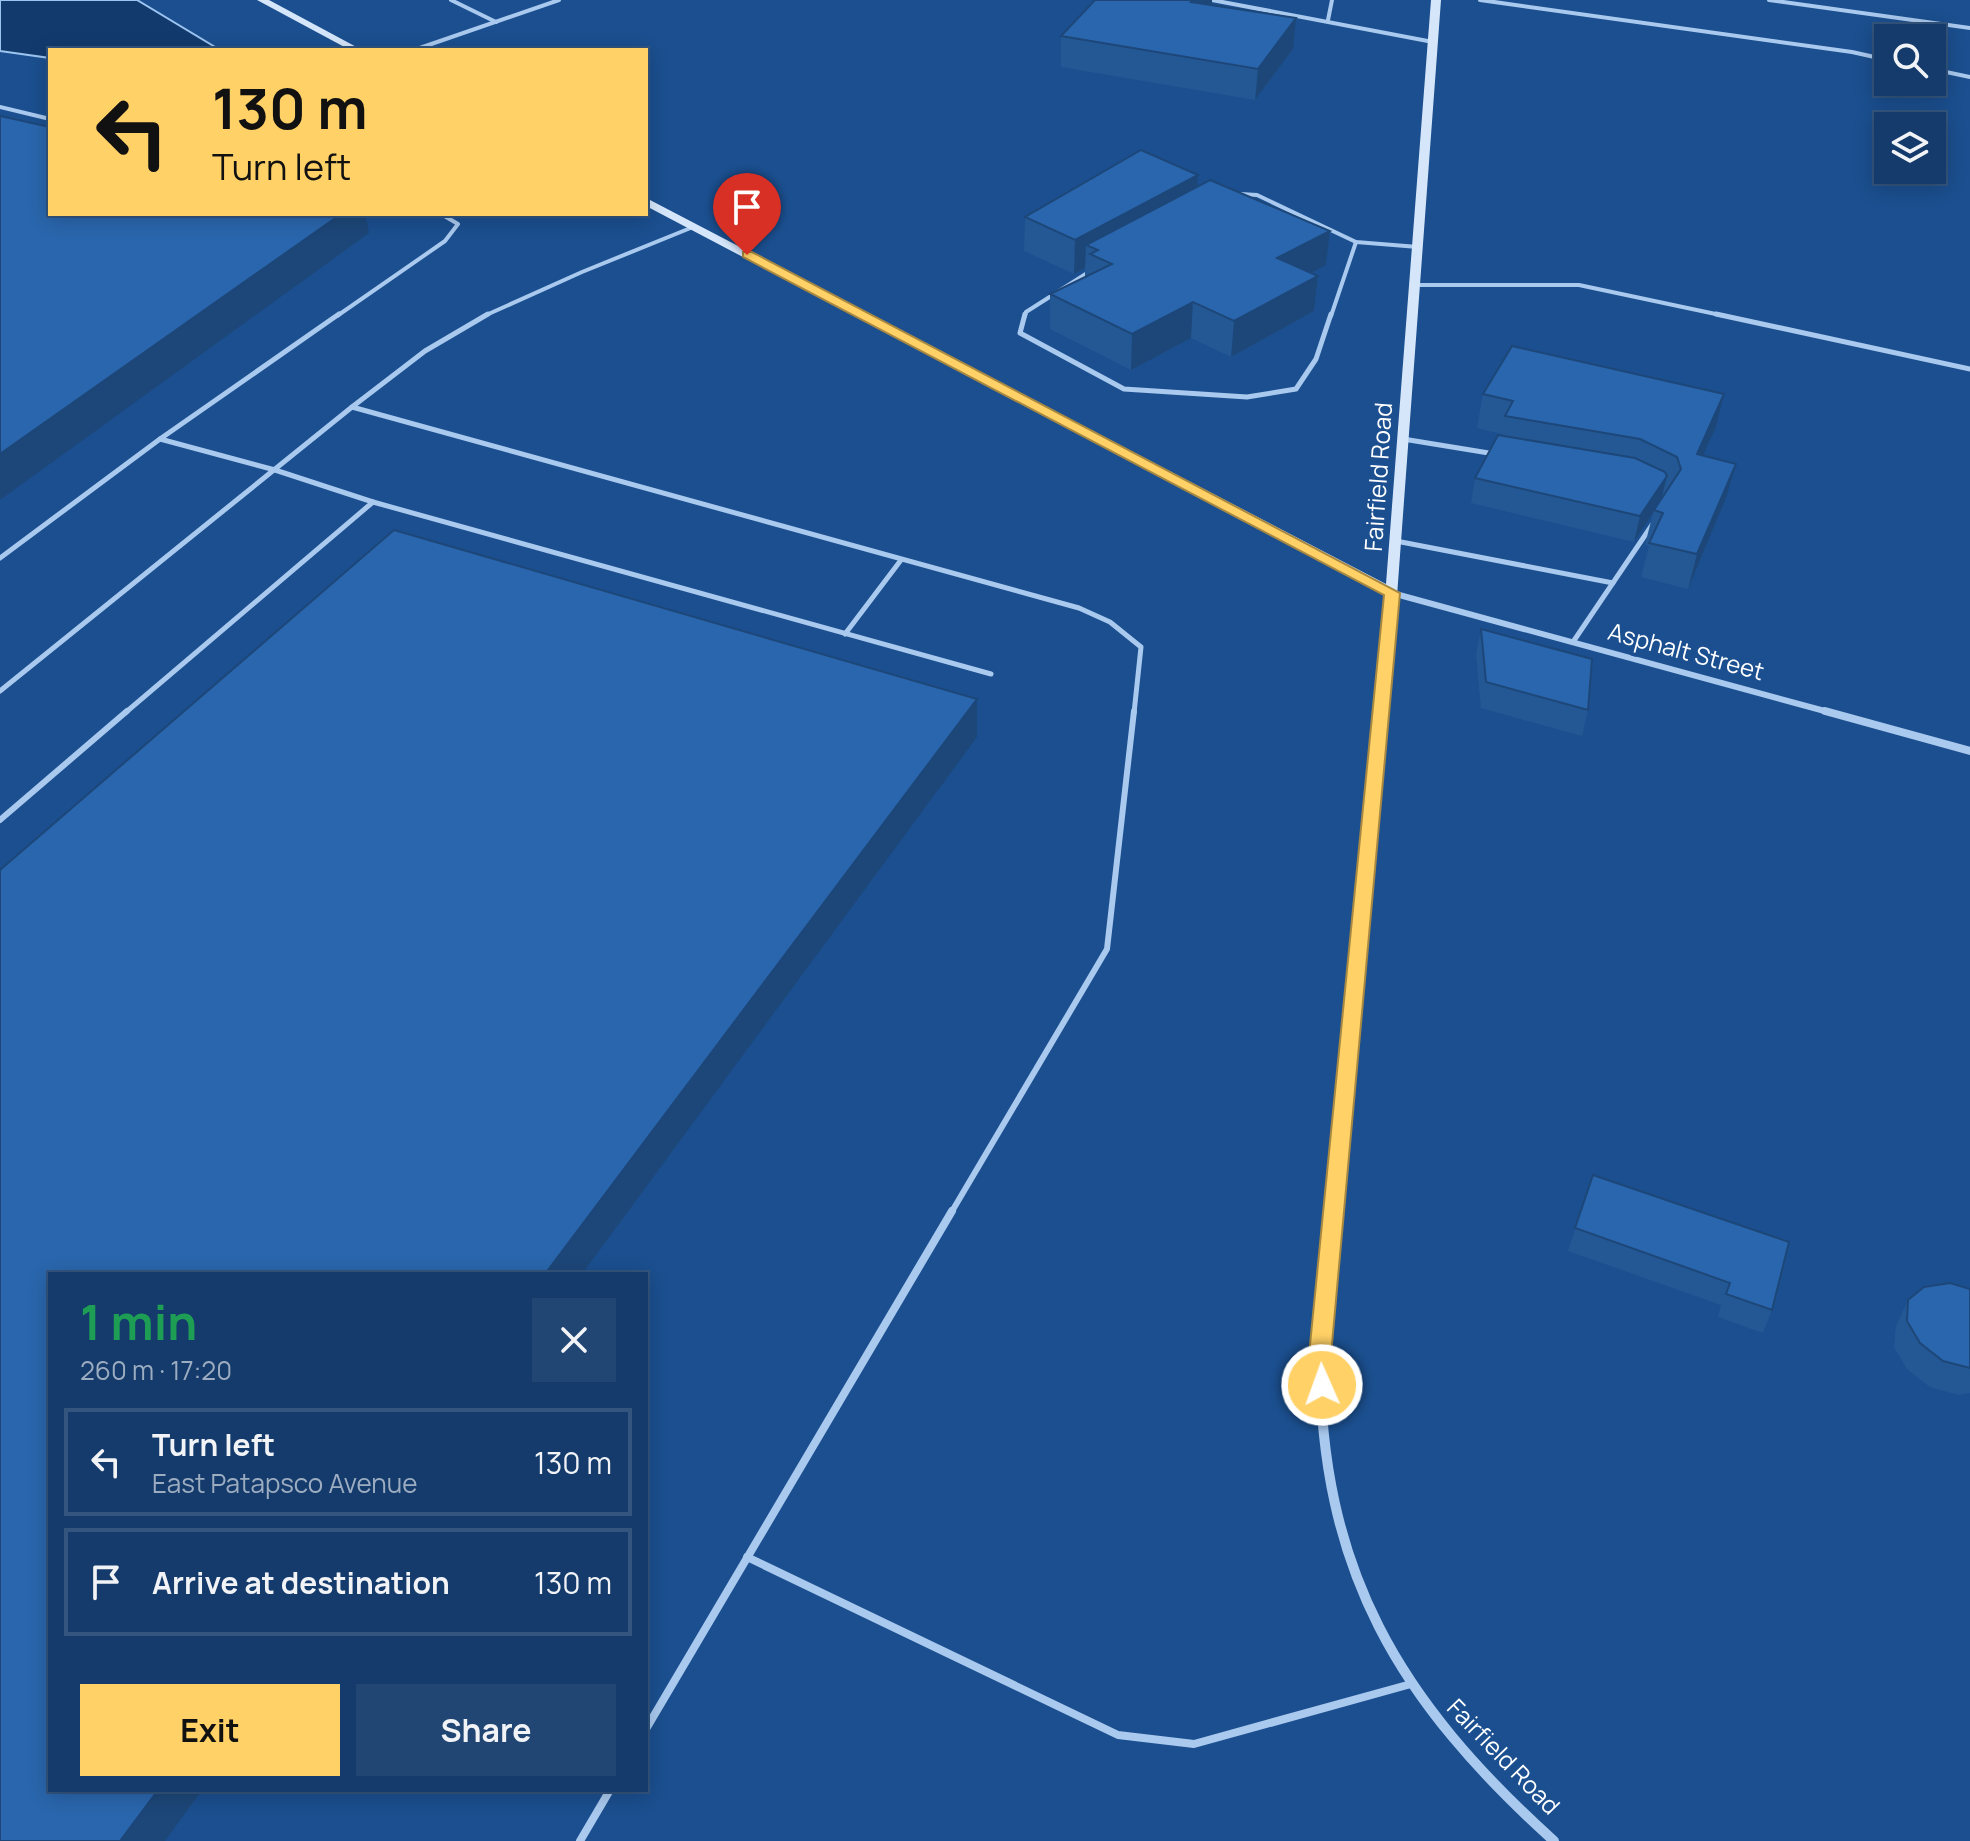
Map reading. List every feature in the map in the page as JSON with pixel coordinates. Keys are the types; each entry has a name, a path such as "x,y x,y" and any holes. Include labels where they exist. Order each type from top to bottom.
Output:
{"street":[{"path":"262,0 353,48"},
{"name":"Fairfield Road","path":"1436,0 1392,593 1320,1355 1326,1446 1342,1538 1378,1631 1434,1719 1502,1795 1554,1841"},
{"path":"648,203 1392,593"},
{"name":"Asphalt Street","path":"1392,593 1970,751"}],"lane":[{"path":"451,0 496,22"},
{"path":"420,48 559,0"},
{"path":"1212,0 1433,42"},
{"path":"1328,20 1332,0"},
{"path":"1480,0 1874,58"},
{"path":"1769,0 1970,28"},
{"path":"1946,72 1970,77"},
{"path":"0,107 48,119"},
{"path":"1233,194 1257,195 1356,242 1418,247"},
{"path":"0,558 160,439 445,241 458,224 444,216"},
{"path":"0,691 352,407 470,323 577,273 694,227"},
{"path":"1103,264 1026,312 1020,333 1124,389 1247,397 1296,389 1316,359 1356,242"},
{"path":"1415,285 1579,285 1970,369"},
{"path":"352,407 1079,608 1110,622 1141,647 1107,949 648,1726"},
{"path":"160,439 275,470 373,502 991,674"},
{"path":"1403,439 1501,455"},
{"path":"0,820 373,502"},
{"path":"1573,642 1659,514"},
{"path":"1396,541 1613,583"},
{"path":"845,634 901,560"},
{"path":"747,1557 1118,1735 1194,1744 1411,1684"},
{"path":"580,1841 609,1792"}],"water":[{"path":"0,0 137,0 217,48 48,48 48,58 0,51"}],"building":[{"path":"1095,0 1193,0 1191,2 1296,18 1258,69 1061,36"},
{"path":"0,116 48,127 48,216 338,216 0,454"},
{"path":"1141,150 1198,175 1075,240 1025,217"},
{"path":"1210,180 1330,231 1277,258 1318,276 1234,321 1193,302 1132,334 1050,294 1112,264 1090,254 1098,250 1086,245"},
{"path":"1512,346 1724,394 1697,454 1736,464 1697,554 1649,543 1663,513 1654,510 1681,469 1677,457 1640,439 1505,416 1513,401 1483,394"},
{"path":"1498,435 1635,458 1665,472 1667,476 1640,516 1475,478"},
{"path":"394,530 977,699 547,1272 48,1272 48,1792 157,1792 120,1841 0,1841 0,870"},
{"path":"1481,629 1592,659 1588,710 1486,682"},
{"path":"1593,1175 1789,1242 1772,1310 1726,1294 1730,1283 1575,1228"},
{"path":"1950,1283 1970,1289 1970,1368 1943,1361 1920,1343 1907,1321 1908,1300 1924,1287"}],"route":[{"path":"747,255 1392,593 1320,1355 1322,1385"}]}
